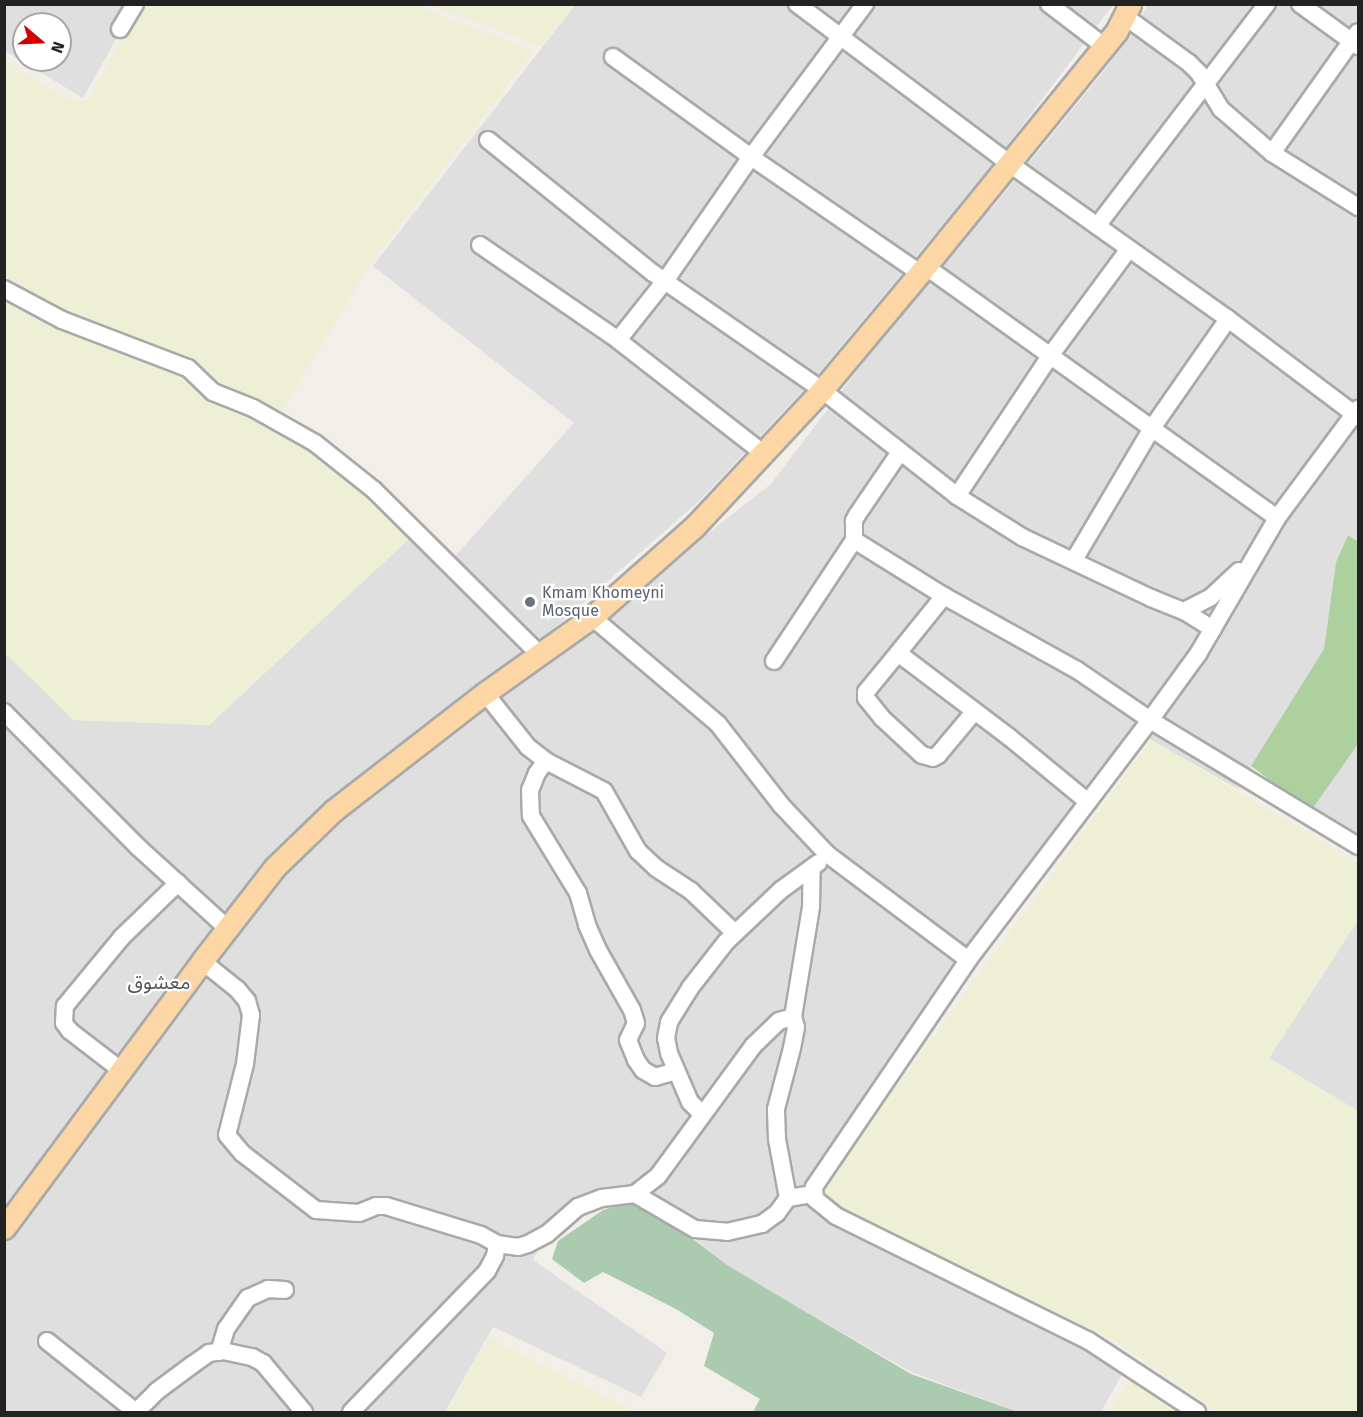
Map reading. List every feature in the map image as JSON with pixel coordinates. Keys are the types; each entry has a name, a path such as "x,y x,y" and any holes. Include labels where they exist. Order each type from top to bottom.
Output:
{"main road":[{"path":"4,1228 202,961 275,867 334,810 485,693 592,617 694,526 822,390 1010,164 1125,21"}],"street":[{"path":"120,29 135,4"},
{"path":"797,4 1010,164 1357,413 1277,518 1213,629 1150,720 968,960 821,1175 814,1194 819,1204 836,1216 1089,1341 1197,1413"},
{"path":"618,340 664,281 751,157 865,4"},
{"path":"1049,4 1125,21 1189,63 1207,85 1221,108 1272,153 1359,207"},
{"path":"1096,226 1207,85 1267,4"},
{"path":"1272,153 1356,40 1300,4"},
{"path":"613,57 751,157 923,269 1050,356 1277,518"},
{"path":"488,140 664,281 822,390 957,496 1022,537 1151,598 1184,611 1213,629"},
{"path":"480,245 618,340 763,453"},
{"path":"957,496 1050,356 1129,249"},
{"path":"4,289 40,310 71,324 188,368 213,392 253,408 315,442 374,490 540,656"},
{"path":"1074,560 1152,428 1228,319"},
{"path":"774,661 854,540 854,521 857,515 900,452"},
{"path":"854,540 944,596 1077,670 1150,720 1359,846"},
{"path":"1184,611 1220,591 1254,556"},
{"path":"944,596 866,692 866,698 882,718 922,755 933,758 974,712"},
{"path":"592,617 718,723 781,805 827,854 968,960"},
{"path":"898,653 1089,802"},
{"path":"485,693 528,747 546,761 604,791 638,851 656,868 691,891 735,933"},
{"path":"4,712 227,928"},
{"path":"546,761 537,773 530,790 531,816 578,893 594,942 632,1010 636,1023 628,1040 636,1060 643,1070 655,1077 676,1071"},
{"path":"702,1114 690,1102 676,1071 666,1038 669,1022 690,988 735,933 781,890 827,854"},
{"path":"788,1198 777,1139 776,1109 796,1027 793,1017 810,917 812,868"},
{"path":"122,1071 69,1031 64,1023 65,1006 122,937 178,883"},
{"path":"202,961 237,989 247,1001 251,1015 246,1064 227,1135 242,1153 316,1210 359,1213 376,1206 386,1206 481,1234 497,1244 518,1247 547,1234 588,1203 635,1194 658,1176 676,1155 702,1114 753,1046 779,1022 793,1017"},
{"path":"635,1194 695,1229 727,1232 762,1224 777,1213 788,1198 814,1194"},
{"path":"351,1413 487,1271 495,1257 497,1244"},
{"path":"219,1352 226,1329 248,1298 268,1289 285,1290"},
{"path":"47,1341 136,1412 157,1391 192,1365 209,1353 219,1352 240,1354 263,1363 304,1413"}],"shaded area":[{"path":"4,5 135,5 83,98 40,72 72,72 72,12 12,12 12,55 5,51"},
{"path":"575,5 1113,5 994,163 812,381 700,500 533,647 556,652 771,484 929,276 997,202 1107,67 1148,5 1358,5 1358,542 1348,535 1336,562 1324,649 1238,789 1151,740 1140,730 822,1162 809,1201 1125,1369 1101,1412 1018,1412 911,1372 735,1271 640,1195 558,1213 533,1260 667,1353 641,1397 493,1327 445,1412 5,1412 4,652 74,720 209,725 412,536 449,563 574,423 373,266"},
{"path":"1358,744 1358,854 1311,811"},
{"path":"1358,920 1358,1111 1269,1058"}],"green space":[{"path":"141,4 415,5 533,51 369,266 279,416 412,536 209,725 74,720 5,652 4,60 12,65 12,72 24,72 69,100 88,100"},
{"path":"575,4 541,46 430,5"},
{"path":"1348,535 1358,542 1358,744 1311,811 1251,766 1324,649 1336,562"},
{"path":"1151,740 1358,863 1358,920 1269,1058 1358,1111 1358,1412 1219,1412 1113,1340 816,1196"},
{"path":"639,1198 730,1267 911,1374 1018,1412 753,1412 760,1399 704,1366 714,1333 676,1309 603,1272 584,1283 552,1259 558,1241 603,1210"},
{"path":"488,1337 636,1412 447,1412"},
{"path":"1129,1379 1180,1412 1109,1412"}],"place":[{"name":"Kmam Khomeyni Mosque","path":"530,602"}],"district":[{"name":"معشوق","path":"159,982"}]}
